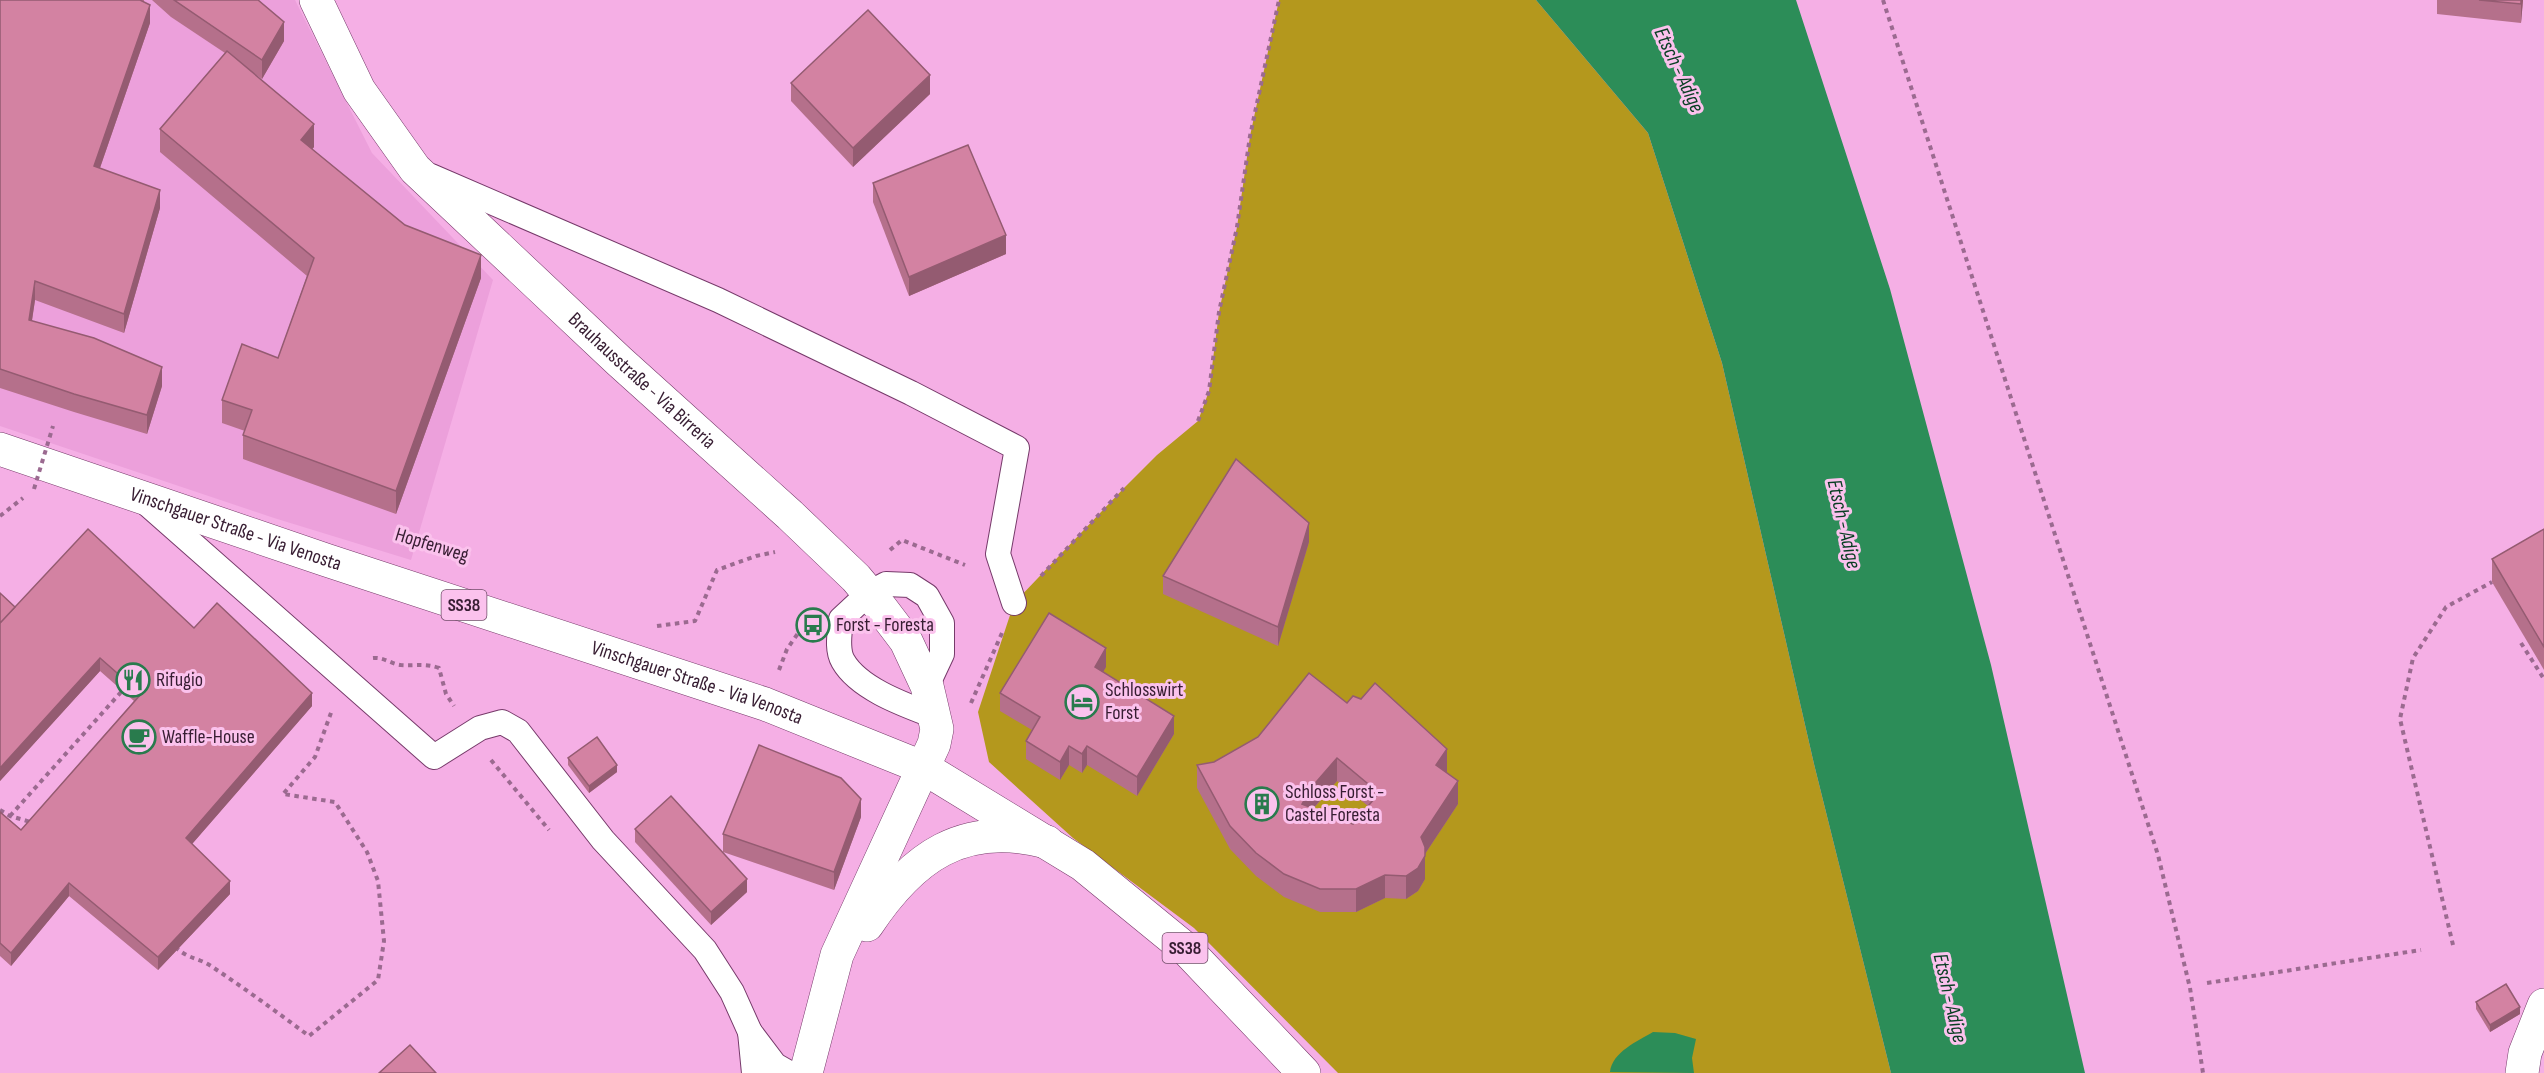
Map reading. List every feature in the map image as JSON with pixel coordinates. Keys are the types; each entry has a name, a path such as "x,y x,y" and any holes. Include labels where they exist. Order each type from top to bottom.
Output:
{"street":[{"name":"Brauhausstraße - Via Birreria","path":"316,0 359,90 415,169 619,361 790,515 869,593 906,641 931,701 937,729 934,744 837,955 806,1073"},
{"name":"Vinschgauer Straße - Via Venosta","path":"0,449 765,704 924,768 1083,865 1187,950 1305,1073"},
{"path":"837,955 856,941 878,908 906,874 934,852 959,842 996,836 1020,835 1048,842"},
{"path":"2522,1073 2525,1053 2544,1005"}],"lane":[{"path":"415,169 718,300 911,393 1017,448 998,554 1014,603"},
{"path":"140,497 434,757 480,728 502,722 518,731 603,840 705,950 732,992 750,1032 775,1065 789,1073"},
{"path":"886,585 910,585 927,596 942,623 942,654 931,701 901,703 860,680 842,660 838,644 841,619 869,593 886,585"},
{"path":"750,1032 754,1073"}],"path":[{"path":"1198,421 1209,392 1219,312 1237,227 1250,136 1279,0"},
{"path":"1883,0 2158,855 2190,988 2203,1073"},
{"path":"0,516 34,489 52,426"},
{"path":"44,436 55,439"},
{"path":"902,540 966,565"},
{"path":"646,623 657,627 694,621 717,570 746,559 796,549 830,554"},
{"path":"2453,945 2400,719 2413,658 2446,606 2492,582"},
{"path":"2521,643 2544,680"},
{"path":"10,816 122,691"},
{"path":"487,755 550,832"},
{"path":"169,942 187,958 206,963 253,994 309,1036 378,980 384,941 378,881 367,852 335,802 283,794"},
{"path":"0,810 10,816 31,821 40,828"},
{"path":"2207,983 2421,950"}],"shaded area":[{"path":"0,0 295,0 372,153 493,280 411,560 274,518 0,426"},
{"path":"1279,0 1536,0 1648,133 1722,363 1814,764 1891,1073 1338,1073 1194,928 1073,838 989,762 978,712 1014,603 1157,455 1198,421 1209,391 1219,312 1237,227 1250,136"}],"water":[{"name":"Etsch - Adige","path":"1536,0 1796,0 1890,289 1991,665 2085,1073 1891,1073 1814,764 1722,363 1648,133"},
{"path":"1653,1032 1675,1033 1696,1039 1692,1058 1694,1073 1610,1072 1615,1059 1621,1053"}],"building":[{"path":"0,0 140,0 150,5 94,166 160,190 124,314 35,281 29,320 94,338 162,367 147,415 0,369"},
{"path":"174,0 258,0 284,22 262,60"},
{"path":"2479,0 2521,0 2521,4"},
{"path":"868,10 930,75 853,148 791,83"},
{"path":"227,51 314,124 301,140 405,225 481,255 396,491 243,435 252,410 222,400 242,344 278,358 314,258 160,129"},
{"path":"968,145 1006,235 909,277 873,183"},
{"path":"1236,459 1309,523 1278,627 1163,576"},
{"path":"88,529 194,628 217,603 312,693 186,838 230,881 158,957 69,883 11,953 0,943 0,812 21,830 141,694 100,658 0,768 0,623"},
{"path":"2544,529 2544,647 2492,559"},
{"path":"0,593 15,607 0,623"},
{"path":"1049,613 1106,648 1095,667 1174,716 1137,777 1087,746 1082,754 1069,746 1060,762 1026,741 1040,717 1000,693"},
{"name":"Schloss Forst - Castel Foresta","path":"1309,673 1347,703 1353,696 1361,699 1375,683 1447,749 1436,765 1458,781 1421,837 1425,847 1425,856 1418,868 1406,876 1385,875 1356,889 1320,889 1284,874 1256,853 1230,826 1197,765 1214,762 1258,737","holes":["1337,758 1379,793 1353,824 1302,804 1311,788"]},
{"path":"597,737 617,765 589,786 568,758"},
{"path":"759,745 841,778 861,799 834,872 723,834"},
{"path":"671,796 747,879 711,912 635,829"},
{"path":"2506,984 2520,1007 2490,1025 2476,1002"},
{"path":"410,1045 436,1073 379,1073"}],"place":[{"name":"Forst - Foresta","path":"813,625"},
{"name":"Rifugio","path":"133,680"},
{"name":"Schlosswirt Forst","path":"1082,702"},
{"name":"Waffle-House","path":"139,737"},
{"name":"Schloss Forst - Castel Foresta","path":"1262,804"}]}
